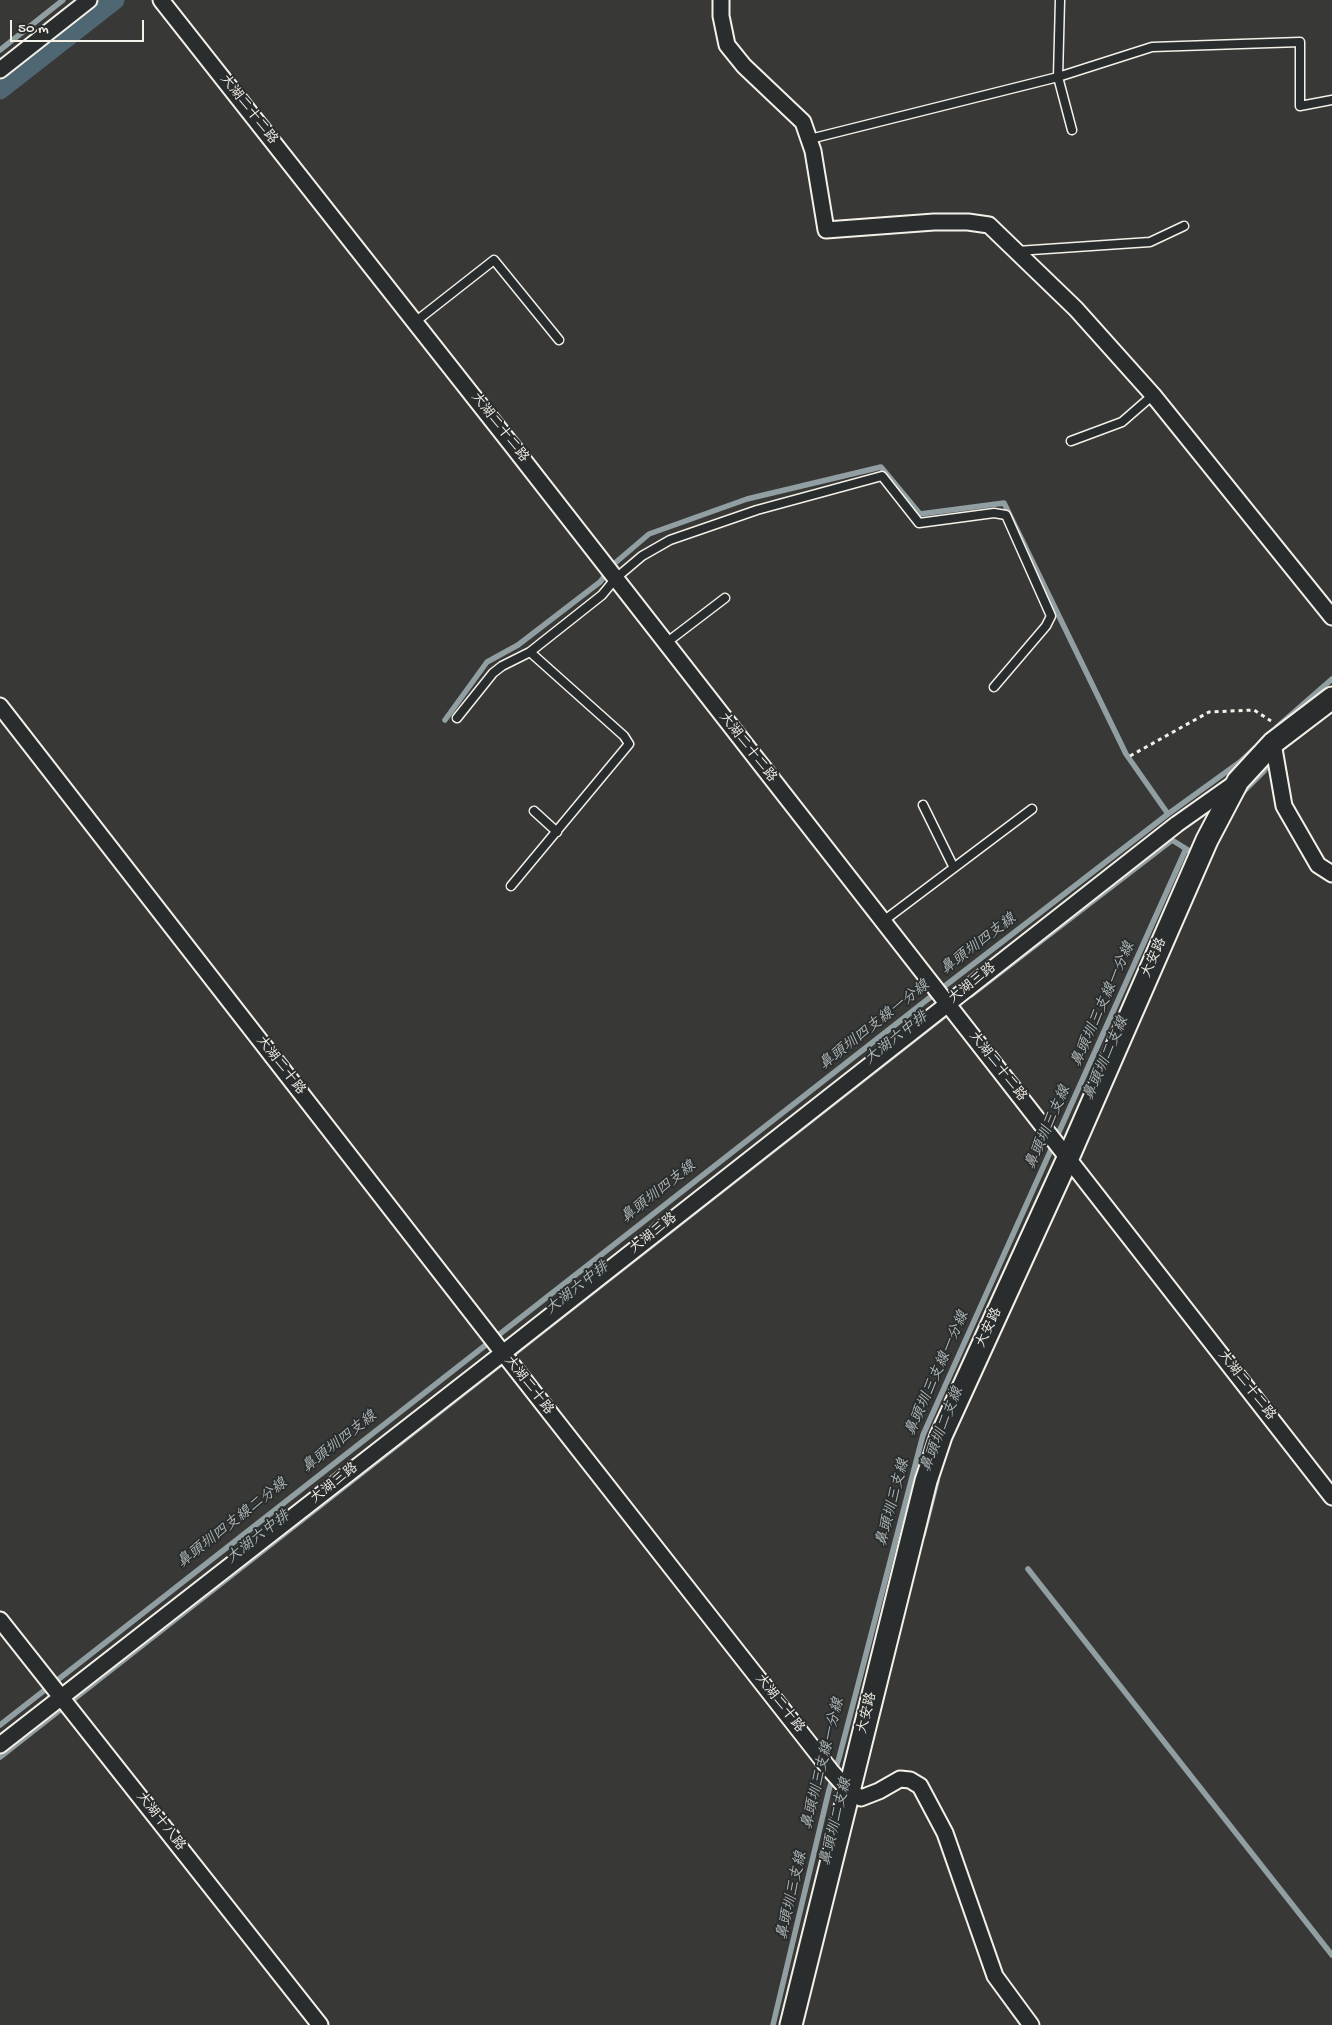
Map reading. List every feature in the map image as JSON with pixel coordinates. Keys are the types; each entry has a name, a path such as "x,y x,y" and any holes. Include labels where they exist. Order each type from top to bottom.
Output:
{"street":[{"path":"0,70 89,0"},
{"name":"大湖二十二路","path":"160,0 616,578 882,922 1332,1497"},
{"path":"721,0 721,16 727,44 744,66 803,122 810,139 826,230 934,222 968,222 989,225 1076,309 1153,395 1332,617"},
{"name":"大安路","path":"791,2025 924,1491 941,1436 1068,1158 1207,840 1238,781 1281,737 1332,698"},
{"name":"大湖二十路","path":"0,706 503,1353 831,1771 849,1791"},
{"path":"1281,737 1284,806 1318,865 1332,874"},
{"name":"大湖三路","path":"0,1745 1177,824 1238,781"},
{"name":"大湖十八路","path":"0,1620 320,2025"},
{"path":"849,1791 861,1798 879,1791 900,1779 910,1780 920,1786 944,1833 995,1976 1031,2025"}],"lane":[{"path":"1060,0 1058,77 1072,130"},
{"path":"810,139 1058,77 1152,47 1300,42 1300,106 1332,100"},
{"path":"1016,252 1150,242 1184,226"},
{"path":"415,322 494,260 559,340"},
{"path":"1070,441 1122,422 1153,395"},
{"path":"457,718 493,673 502,666 530,652 602,595 616,578 642,556 670,540 757,510 882,476 919,523 988,513 1006,515 1051,616 1046,626 994,686"},
{"path":"666,643 725,598"},
{"path":"511,886 630,744 624,736 530,652"},
{"path":"923,805 954,868"},
{"path":"882,922 1032,809"},
{"path":"534,811 557,832"}],"path":[{"path":"1130,756 1209,712 1254,710 1281,737"}],"waterway":[{"path":"0,50 63,0"},
{"path":"0,90 115,0"},
{"path":"445,720 487,662 518,645 600,582 615,563 649,534 747,499 881,467 920,514 1004,503 1126,754 1168,814"},
{"name":"鼻頭圳四支線","path":"1277,727 1332,679"},
{"name":"鼻頭圳四支線","path":"0,1725 928,999 1168,814 1240,762 1254,749"},
{"name":"鼻頭圳二支線","path":"1241,794 1264,771 1272,758"},
{"name":"大湖六中排","path":"971,995 1172,840 1188,850"},
{"name":"鼻頭圳三支線","path":"773,2025 829,1790 923,1435 1185,851 1188,850"},
{"name":"大湖六中排","path":"0,1757 948,1013"},
{"name":"鼻頭圳二支線","path":"923,1535 937,1481"},
{"path":"1028,1569 1332,1955"}],"water label":[{"name":"鼻頭圳三支線一分線","path":"1104,1005"},
{"name":"鼻頭圳四支線一分線","path":"875,1026"},
{"name":"鼻頭圳三支線一分線","path":"938,1374"},
{"name":"鼻頭圳四支線二分線","path":"233,1524"},
{"name":"鼻頭圳三支線一分線","path":"824,1764"}]}
